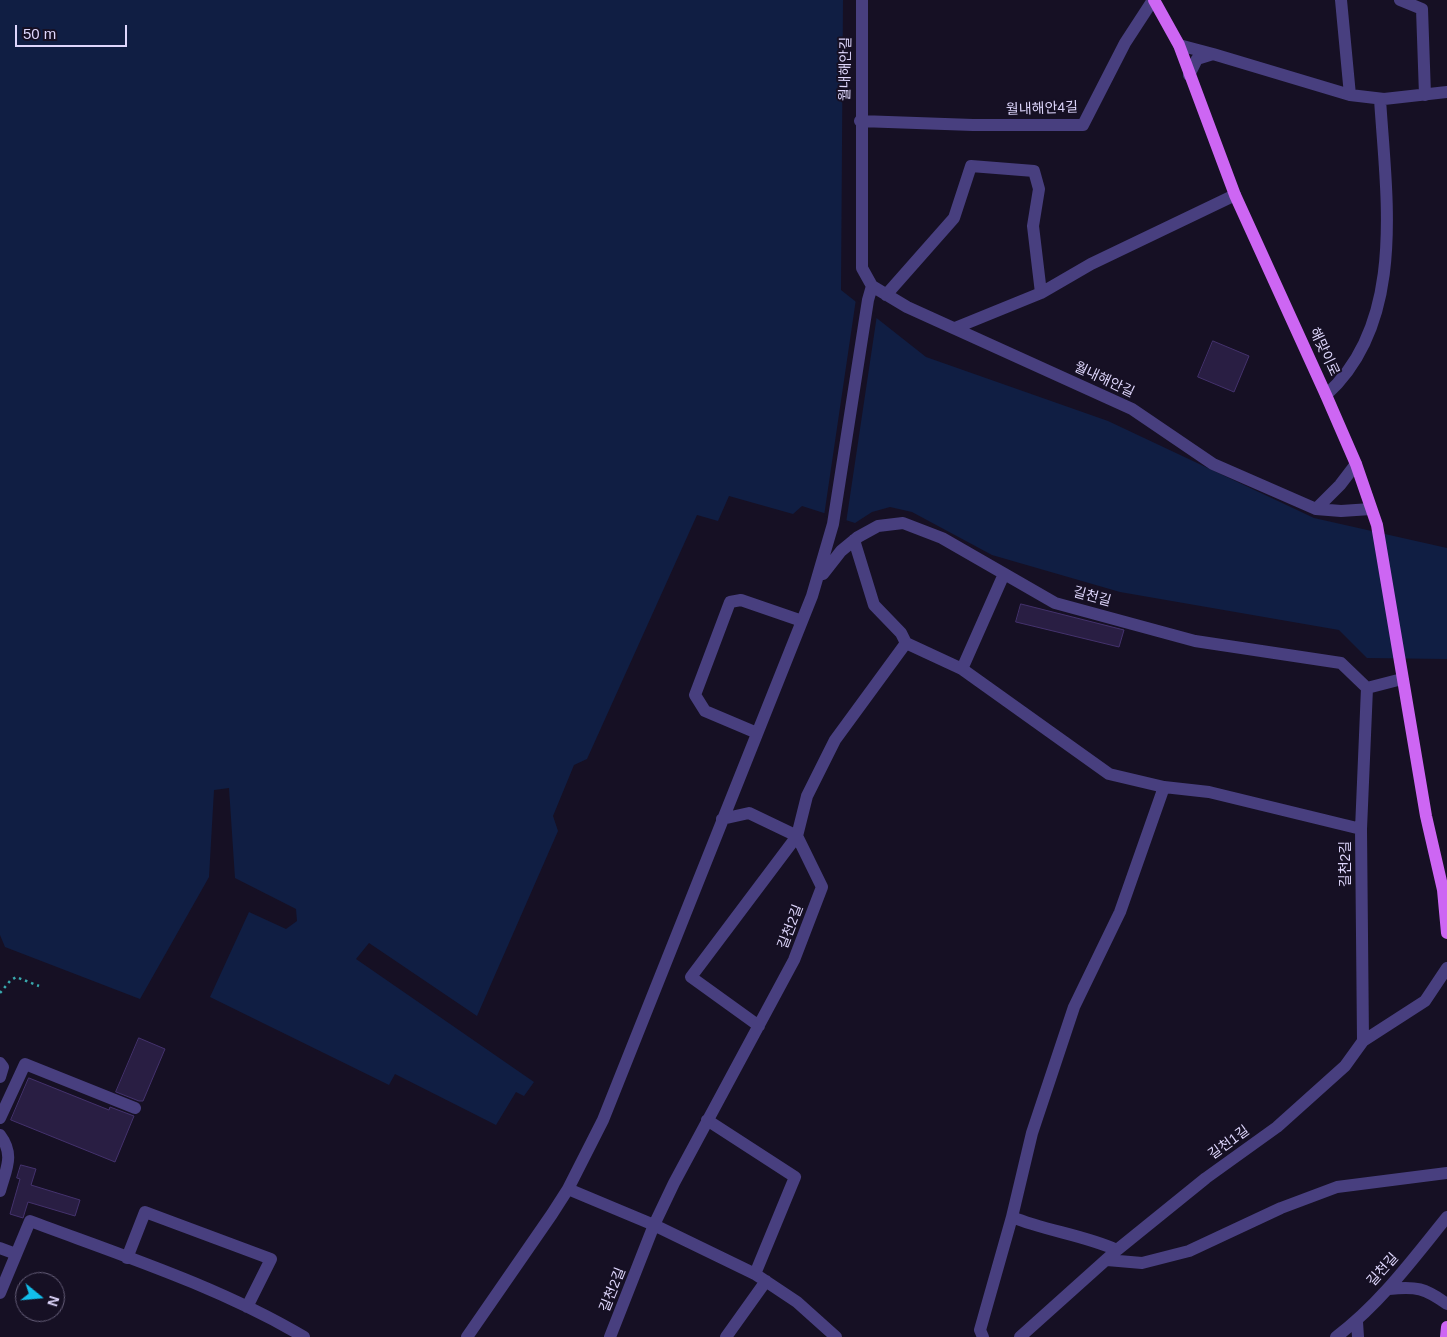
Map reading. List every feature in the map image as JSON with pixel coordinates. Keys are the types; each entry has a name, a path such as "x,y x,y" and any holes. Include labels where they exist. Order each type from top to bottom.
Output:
{"main road":[{"name":"해맞이로","path":"1153,0 1179,45 1236,195 1356,464 1377,525 1402,679"},
{"path":"1402,679 1426,816 1445,892 1447,933"},
{"path":"1446,1337 1447,1327"}],"street":[{"name":"월내해안길","path":"862,0 860,121 862,268 872,286 907,307 1132,409 1213,464 1316,509 1341,511 1371,509"},
{"name":"월내해안4길","path":"860,121 973,125 1083,125 1125,43 1153,0"},
{"path":"1341,0 1350,95"},
{"path":"1400,0 1422,4 1425,95"},
{"path":"1179,45 1350,95 1380,99 1447,92"},
{"path":"1189,75 1197,58 1214,54"},
{"path":"1326,395 1345,378 1370,330 1383,284 1388,228 1380,99"},
{"path":"886,295 954,218 971,166 1034,171 1039,189 1033,226 1041,293"},
{"path":"954,328 1041,293 1091,264 1236,195"},
{"path":"467,1337 568,1189 603,1120 812,596 833,524 868,300 872,286"},
{"path":"1316,509 1340,485 1356,464"},
{"name":"길천길","path":"812,596 824,571 840,551 878,526 903,523 942,538 1055,603 1196,641 1341,663 1366,688"},
{"path":"854,540 874,605 901,633 906,642 962,669 1109,774 1164,788 1209,792 1361,829"},
{"path":"962,669 1004,574"},
{"path":"757,733 705,711 695,695 730,602 741,600 802,621"},
{"path":"759,1026 691,978 797,836 807,796 835,740 906,642"},
{"path":"1366,688 1402,679"},
{"name":"길천2길","path":"1363,1041 1361,829 1366,688"},
{"path":"983,1337 980,1330 1012,1217 1032,1133 1074,1007 1120,912 1164,788"},
{"path":"722,819 749,813 797,836"},
{"name":"길천2길","path":"610,1337 654,1226 674,1183 794,960 822,886 797,836"},
{"name":"길천1길","path":"1020,1337 1117,1250 1206,1178 1277,1127 1345,1066 1363,1041 1425,1001 1447,968"},
{"path":"0,1063 3,1067 0,1077"},
{"path":"0,1118 25,1064 135,1108"},
{"path":"707,1120 796,1177 755,1274"},
{"path":"0,1136 8,1146 0,1191"},
{"path":"1107,1260 1142,1263 1189,1251 1281,1208 1337,1187 1447,1173"},
{"path":"568,1189 654,1226 755,1274 798,1302 836,1337"},
{"path":"127,1258 145,1212 271,1259 247,1308"},
{"path":"1012,1217 1034,1226 1100,1242 1117,1250"},
{"name":"길천길","path":"1336,1337 1357,1322 1389,1288 1447,1217"},
{"path":"0,1293 30,1221 127,1258 247,1308 300,1336"},
{"path":"0,1248 16,1254"},
{"path":"726,1337 766,1282"},
{"path":"1389,1288 1409,1286 1427,1290 1447,1304"},
{"path":"1357,1322 1358,1337"}],"path":[{"path":"0,994 16,977 39,986"}],"water":[{"path":"0,0 843,0 841,290 926,357 1108,421 1314,518 1447,548 1447,659 1367,658 1339,630 1120,592 992,555 912,512 890,507 872,512 855,523 802,506 793,514 729,496 718,521 697,515 587,759 574,765 553,816 558,831 477,1016 369,943 356,959 534,1082 524,1096 516,1092 496,1125 395,1074 389,1085 210,997 249,912 286,929 297,921 296,909 235,878 229,788 214,790 209,877 140,999 5,947 0,935"}],"pier":[{"path":"856,299 877,315 846,523 824,516"}],"building":[{"path":"1213,341 1249,356 1234,392 1198,377"},
{"path":"1021,604 1124,630 1119,647 1016,622"},
{"path":"139,1038 165,1049 143,1101 116,1092"},
{"path":"29,1078 109,1110 110,1107 134,1116 115,1162 11,1120"},
{"path":"21,1165 36,1169 31,1185 80,1200 75,1216 28,1202 23,1218 10,1214 20,1179 17,1178"}]}
